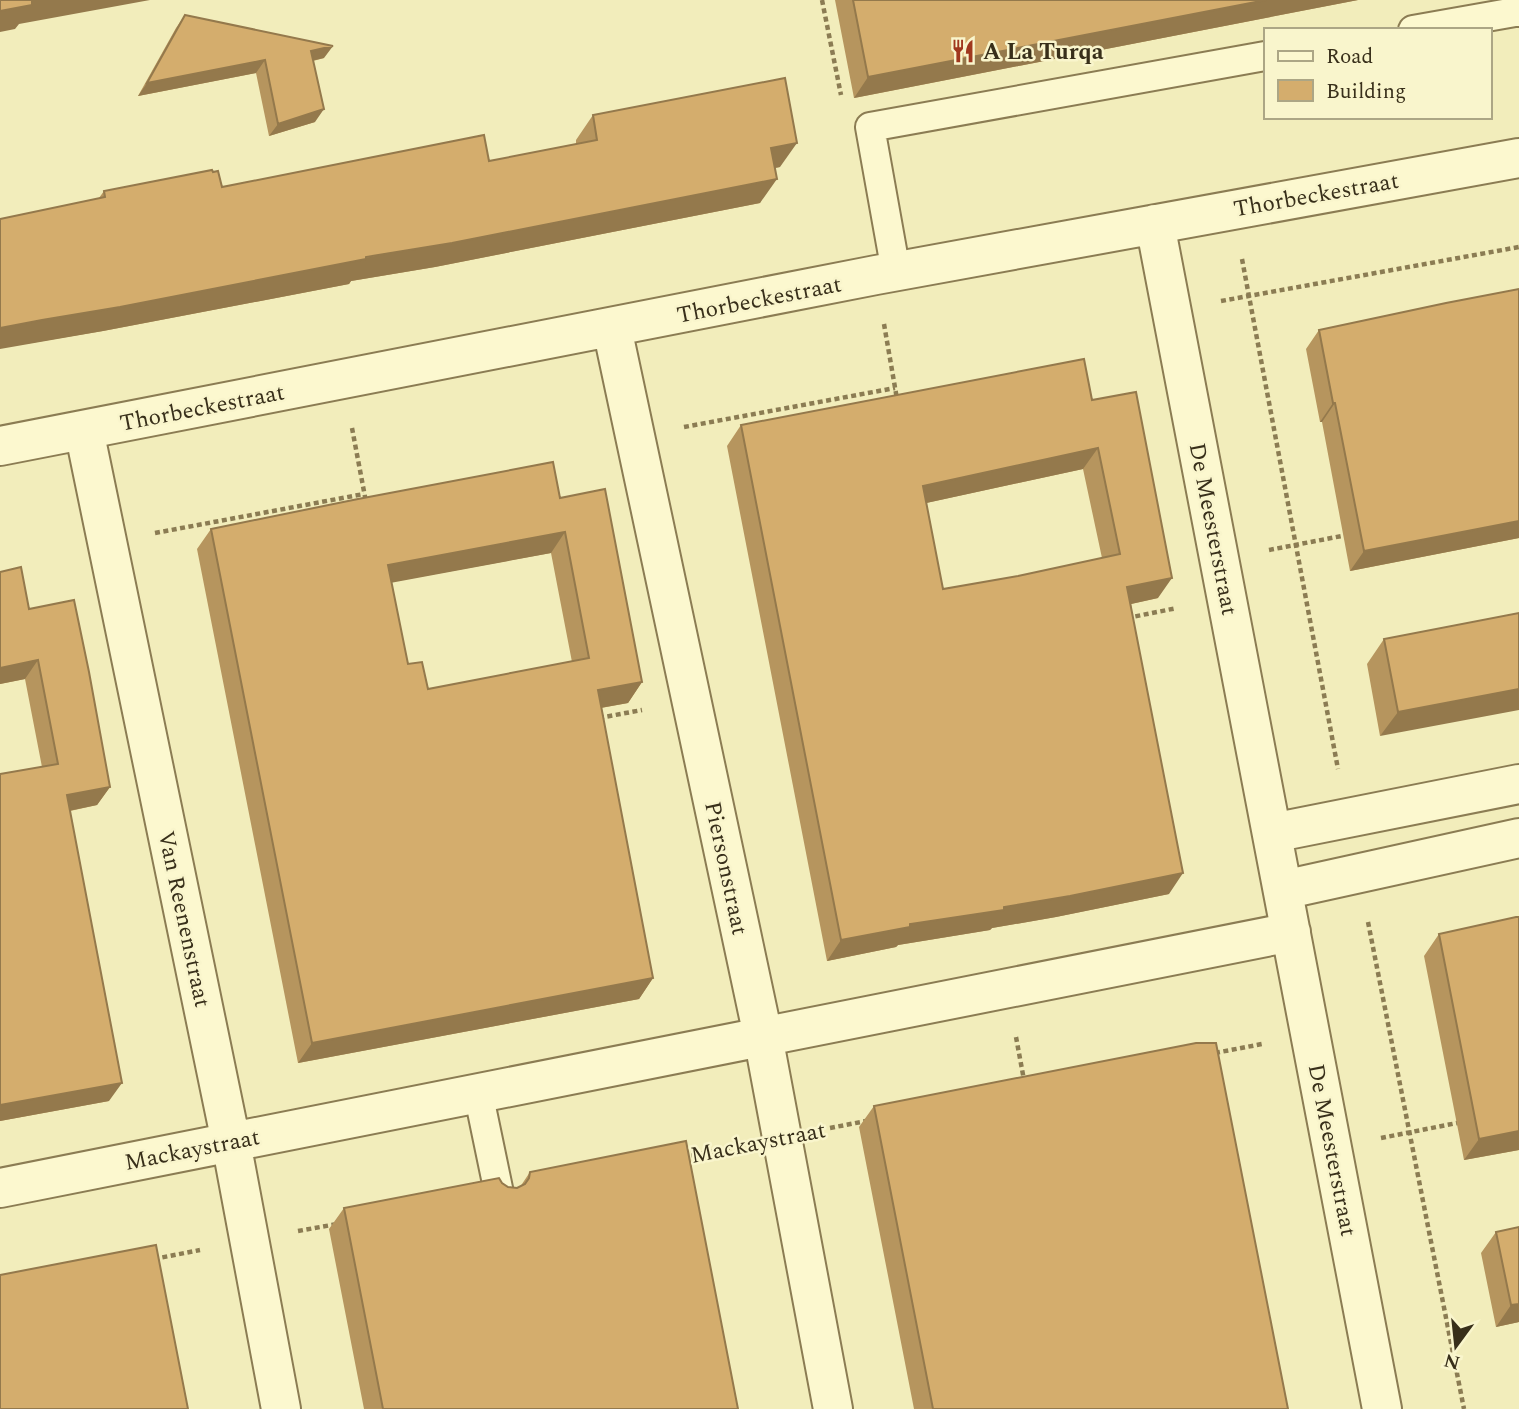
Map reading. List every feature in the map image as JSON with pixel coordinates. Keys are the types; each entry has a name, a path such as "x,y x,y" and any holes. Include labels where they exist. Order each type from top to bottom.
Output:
{"street":[{"name":"Thorbeckestraat","path":"0,446 886,274 1519,158"},
{"name":"De Meesterstraat","path":"1155,224 1382,1409"},
{"name":"Piersonstraat","path":"612,328 763,1036 833,1409"},
{"name":"Van Reenenstraat","path":"83,430 230,1142 281,1409"},
{"path":"1272,833 1519,784"},
{"path":"1283,890 1519,838"},
{"name":"Mackaystraat","path":"0,1188 1291,932"}],"lane":[{"path":"1424,28 1519,12"},
{"path":"886,274 870,127 1264,56"},
{"path":"478,1092 499,1192"}],"path":[{"path":"822,0 842,101 870,127"},
{"path":"1172,310 1519,247"},
{"path":"886,274 897,401"},
{"path":"343,380 367,507"},
{"path":"635,436 895,388"},
{"path":"107,542 364,494"},
{"path":"1220,560 1349,535"},
{"path":"1118,619 1227,599"},
{"path":"590,720 692,700"},
{"path":"1006,989 1026,1089"},
{"path":"1202,1055 1311,1034"},
{"name":"Mackaystraat","path":"674,1158 877,1119"},
{"path":"1332,1147 1464,1122"},
{"path":"144,1261 341,1223"}],"building":[{"path":"0,0 32,0 32,5 0,11"},
{"path":"853,0 1266,0 868,77"},
{"path":"185,15 333,46 311,51 324,109 278,124 265,60 147,83"},
{"path":"785,78 797,143 771,148 777,179 0,328 0,219 105,197 104,191 212,170 218,171 222,187 484,135 489,161 597,140 593,115"},
{"path":"1519,289 1519,521 1364,551 1319,330"},
{"path":"1084,359 1092,400 1136,392 1172,578 1127,587 1183,873 1004,907 1004,910 910,924 910,927 841,940 741,425","holes":["1098,448 1120,554 943,589 923,486"]},
{"path":"553,462 560,498 605,489 642,682 598,690 653,978 312,1043 211,529","holes":["565,532 589,658 428,689 422,662 408,664 388,565"]},
{"path":"21,567 29,609 74,600 89,672 110,787 67,795 122,1083 0,1105 0,774 58,764 38,660 0,668 0,572"},
{"path":"1519,613 1519,689 1398,712 1384,639"},
{"path":"1519,917 1519,1131 1479,1139 1439,934"},
{"path":"1196,1043 1216,1043 1288,1409 933,1409 874,1106"},
{"path":"686,1141 738,1409 383,1409 344,1208 499,1178 508,1187 517,1188 525,1184 530,1172"},
{"path":"1519,1227 1519,1304 1511,1305 1496,1232"},
{"path":"156,1245 188,1409 0,1409 0,1275"}],"place":[{"name":"A La Turqa","path":"963,51"}]}
